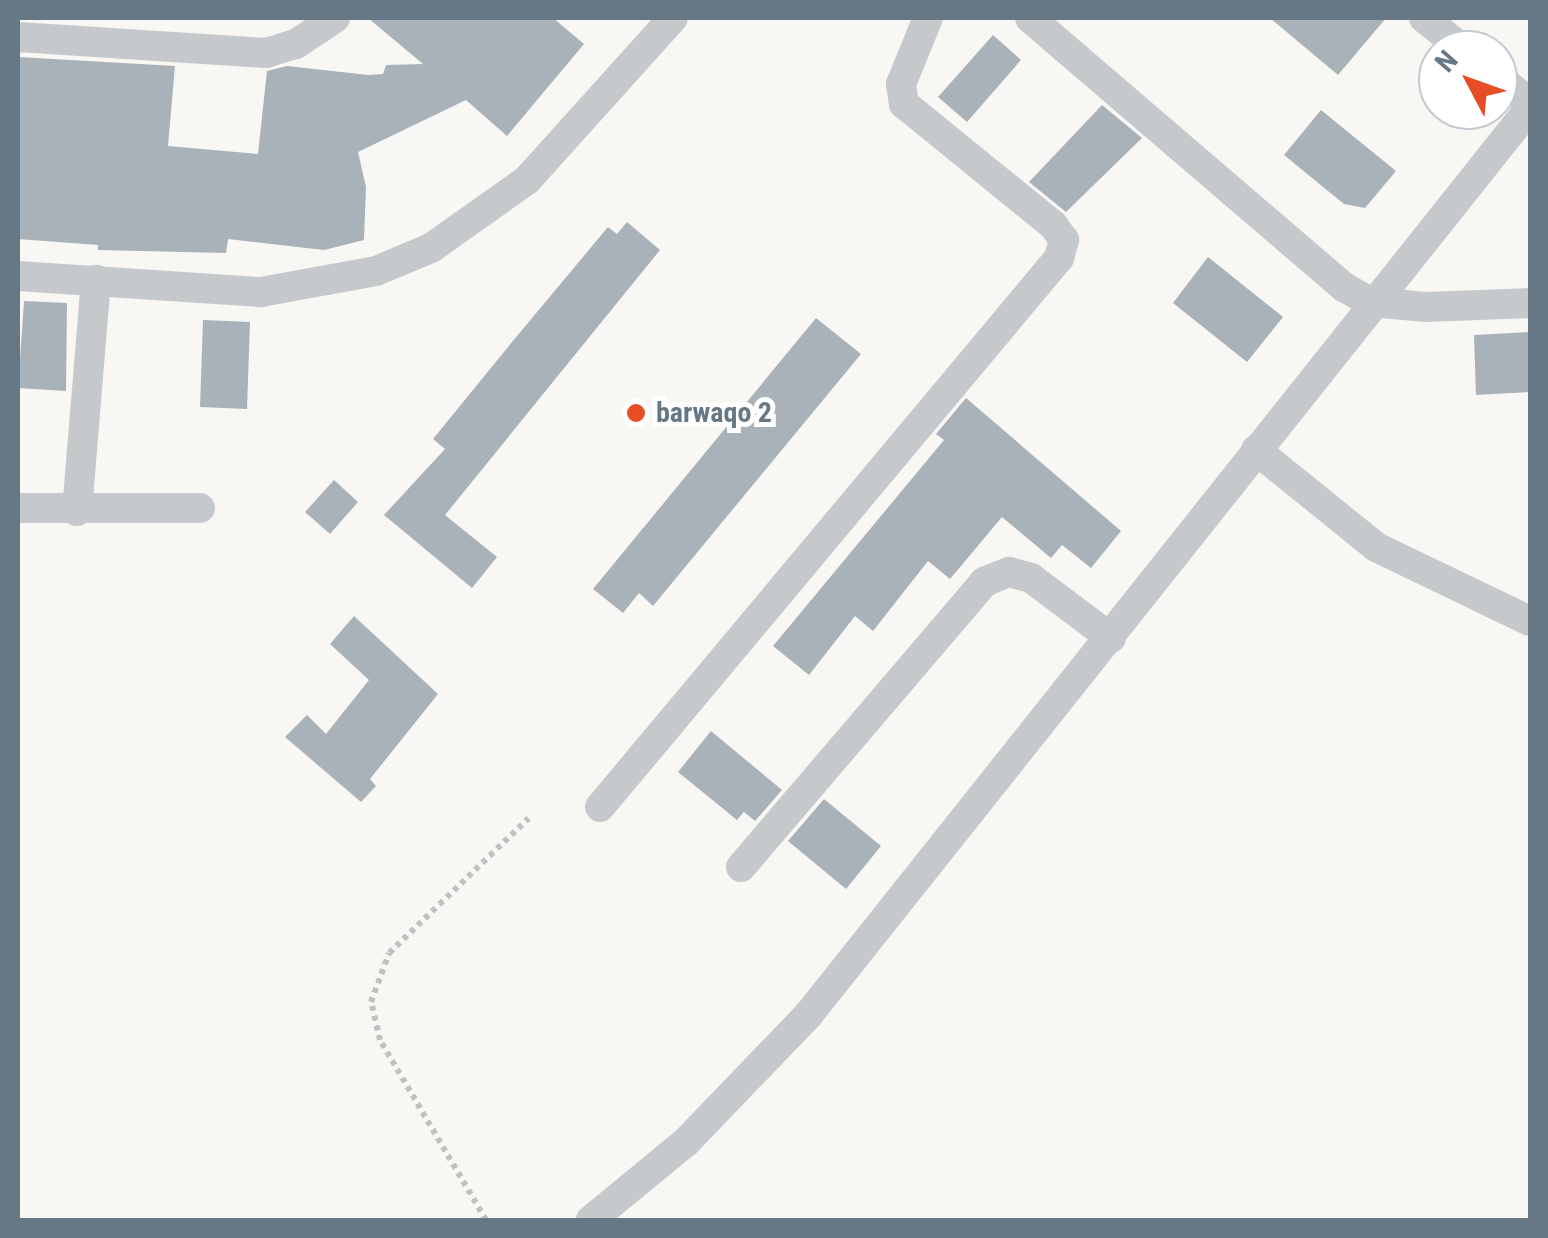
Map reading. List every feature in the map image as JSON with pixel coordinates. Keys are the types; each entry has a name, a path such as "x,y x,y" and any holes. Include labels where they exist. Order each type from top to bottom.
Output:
{"street":[{"path":"18,37 266,53 296,44 335,18"},
{"path":"18,276 261,292 376,271 431,248 526,180 674,18"},
{"path":"600,807 1059,258 1064,240 1054,225 904,104 901,84 928,18"},
{"path":"1030,18 1370,302 1426,307 1530,302"},
{"path":"591,1220 686,1142 809,1014 1530,105"},
{"path":"77,511 96,280"},
{"path":"1256,450 1376,547 1530,621"},
{"path":"18,508 200,508"},
{"path":"741,867 984,582 1009,572 1031,578 1111,638"}],"path":[{"path":"486,1220 380,1040 371,1002 389,953 529,818"}],"building":[{"path":"368,18 553,18 584,44 507,136 466,100 358,152 366,187 364,240 324,250 228,239 226,253 98,250 98,245 18,239 18,57 175,66 168,146 258,154 267,71 287,66 368,75 383,74 386,65 423,64"},
{"path":"1270,18 1386,18 1338,75"},
{"path":"993,35 1021,60 967,122 938,97"},
{"path":"1102,105 1142,138 1066,212 1029,182"},
{"path":"1321,110 1396,171 1365,208 1344,204 1284,155"},
{"path":"627,222 660,250 445,515 497,557 472,588 384,515 445,449 433,439 512,342 608,227 617,234"},
{"path":"1208,257 1283,317 1247,362 1173,303"},
{"path":"24,301 67,303 66,391 18,388"},
{"path":"816,318 861,354 653,606 639,593 623,613 593,589"},
{"path":"203,320 250,322 247,409 200,407"},
{"path":"1530,332 1530,392 1476,395 1474,335"},
{"path":"966,398 1121,531 1091,568 1062,545 1051,558 1002,517 950,579 928,561 873,631 855,616 809,675 773,646 944,440 936,434"},
{"path":"334,480 358,502 330,534 305,512"},
{"path":"354,616 438,694 370,779 376,786 361,802 285,737 307,715 326,734 369,680 330,644"},
{"path":"711,731 782,790 755,821 744,812 737,820 678,772"},
{"path":"824,799 881,846 846,889 788,841"}],"place":[{"name":"barwaqo 2","path":"636,413"}]}
